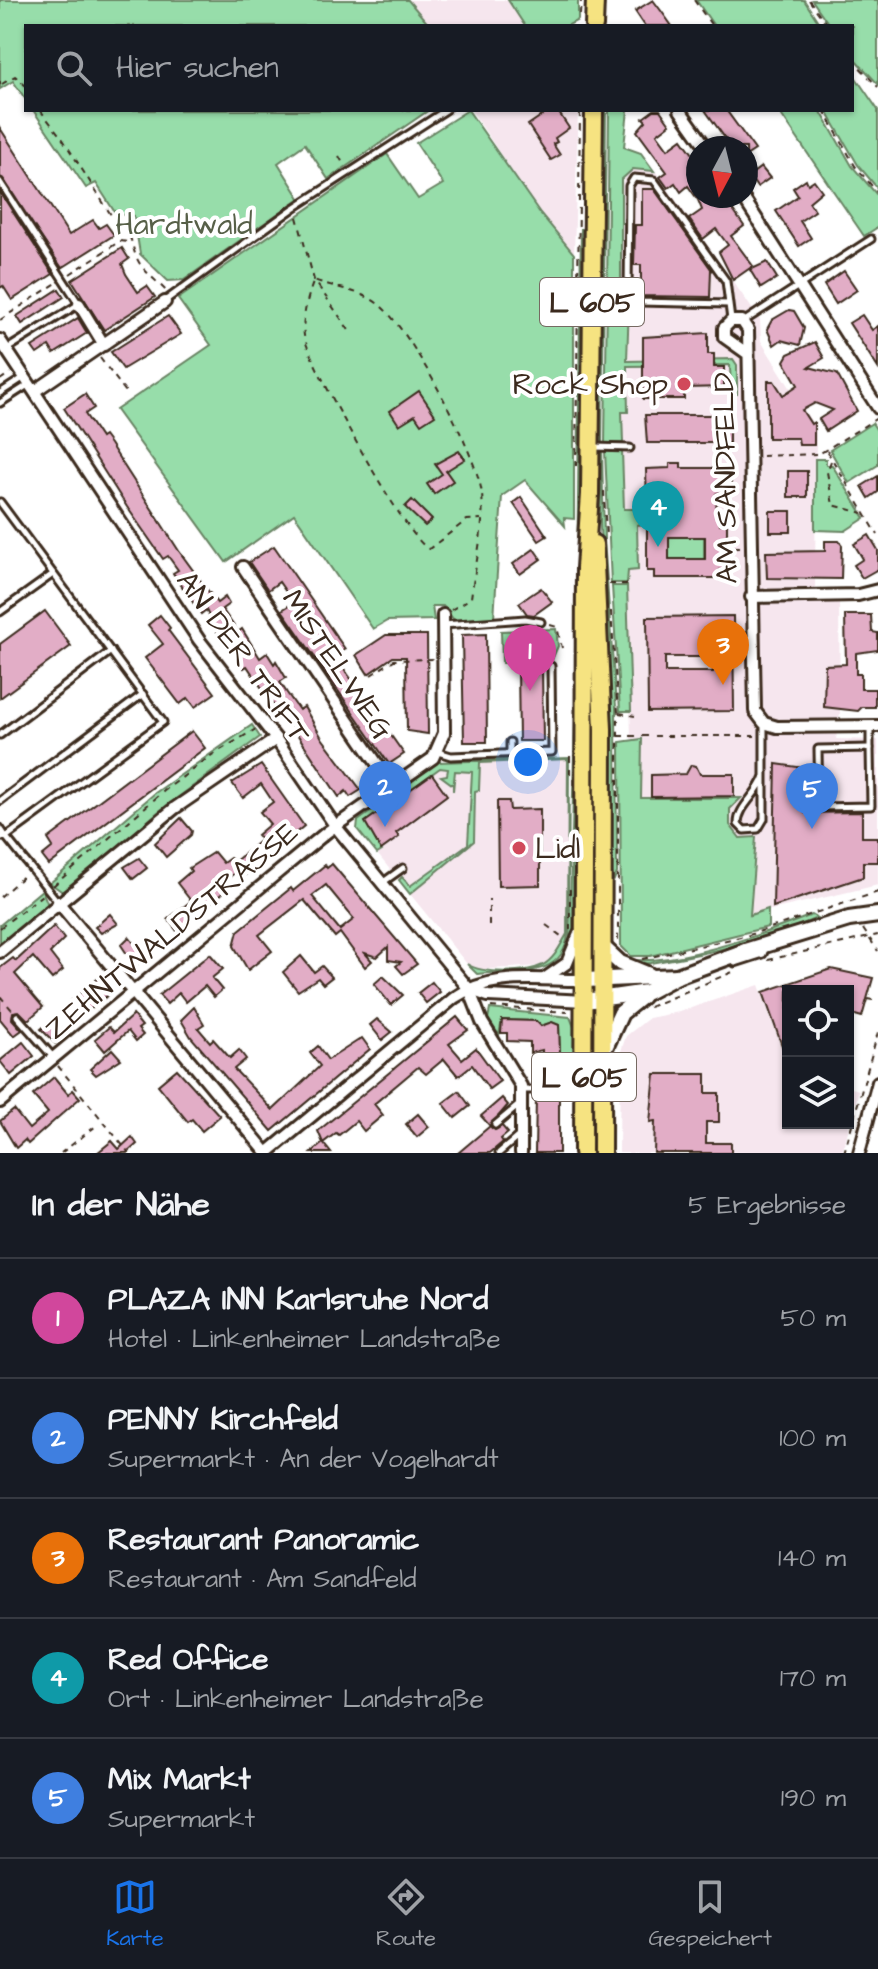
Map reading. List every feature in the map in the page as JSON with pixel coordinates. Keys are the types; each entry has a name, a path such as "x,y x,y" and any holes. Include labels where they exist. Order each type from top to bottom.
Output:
{"main road":[{"path":"594,24 595,0"},
{"name":"L 605","path":"594,112 590,447 597,491 601,653 603,980"},
{"name":"L 605","path":"583,1153 578,1006 585,980 585,568 597,491"},
{"path":"603,980 603,1000"},
{"name":"L 605","path":"602,1153 603,1000"}],"street":[{"path":"681,112 698,136"},
{"path":"750,208 878,408"},
{"path":"29,384 99,348 167,298"},
{"path":"79,304 99,348"},
{"name":"AM SANDFELD","path":"748,354 724,337 724,328 737,321 748,330 752,698 755,711 764,723"},
{"name":"AN DER TRIFT","path":"0,340 152,573 276,739 336,827 469,989 482,1022 521,1090"},
{"name":"MISTELWEG","path":"243,567 393,787"},
{"path":"751,597 858,595 878,590"},
{"path":"438,752 444,733 443,620"},
{"path":"764,723 777,727 874,726"},
{"path":"0,952 175,808 276,739"},
{"name":"ZEHNTWALDSTRASSE","path":"0,1102 336,827 438,752"},
{"path":"58,902 267,1153 469,989 497,979 603,980 650,975 677,976"},
{"path":"603,1053 621,1013 647,992 677,976 878,907"},
{"path":"541,980 560,970 571,957 585,913"},
{"path":"849,919 878,915"},
{"path":"603,947 620,963 650,975"},
{"path":"469,989 488,996 578,1006 647,992"},
{"path":"859,1153 878,1082"},
{"path":"521,1090 521,1153"}],"lane":[{"path":"167,298 294,208 443,112"},
{"path":"729,304 639,302 628,295 629,186 634,178 644,176 654,180 726,281 729,304 737,321 801,285 871,239"},
{"path":"0,182 79,304 7,350"},
{"path":"0,393 29,384"},
{"path":"0,403 29,384"},
{"path":"590,447 630,448"},
{"path":"0,502 163,722 3,837"},
{"path":"0,612 53,574"},
{"path":"443,620 508,623 525,619 541,622"},
{"path":"0,735 111,651"},
{"path":"438,752 451,756 552,752 551,666"},
{"path":"0,801 143,694"},
{"path":"764,723 764,776 763,824 758,829 744,830 738,824 739,813 756,795 764,776"},
{"path":"870,748 818,749 819,807 871,806 870,748 874,726"},
{"path":"510,742 510,754"},
{"path":"0,828 3,837 58,902"},
{"path":"381,883 403,868"},
{"path":"17,1016 53,1059"},
{"path":"521,1090 556,1090"},
{"path":"495,1125 521,1104"},
{"path":"499,1153 521,1134"}],"path":[{"path":"580,24 581,0"},
{"path":"694,0 711,24"},
{"path":"809,0 827,24"},
{"path":"854,61 878,87"},
{"path":"1,83 15,76 24,84"},
{"path":"41,112 113,218 123,222 130,232 130,243 140,264 167,298"},
{"path":"825,112 855,166 878,193"},
{"path":"339,156 349,172"},
{"path":"294,208 314,280 351,333"},
{"path":"120,241 130,243"},
{"path":"314,280 379,304 411,342 476,463 482,494 471,598 443,620"},
{"path":"314,280 308,295 304,338 389,503 415,539 429,549 467,520 481,519"},
{"path":"605,296 628,295"},
{"path":"99,348 129,396"},
{"path":"639,386 644,386"},
{"path":"749,456 815,455 878,417"},
{"path":"826,450 878,535"},
{"path":"832,459 827,472 833,505 864,513"},
{"path":"597,491 607,542"},
{"path":"722,547 750,547"},
{"path":"609,584 631,584"},
{"path":"610,598 618,713 617,940 621,950"},
{"path":"541,622 557,627 562,648"},
{"path":"371,675 394,660 443,658"},
{"path":"618,713 635,716"},
{"path":"0,928 164,791 212,755 265,725"},
{"path":"618,736 764,736"},
{"path":"552,752 570,756"},
{"path":"0,897 25,876 29,867"},
{"path":"636,959 749,935 878,892"},
{"path":"489,899 489,925"},
{"path":"546,925 569,942"},
{"path":"862,928 878,951"},
{"path":"762,962 878,935"},
{"path":"640,1012 735,971"},
{"path":"0,996 17,1016"},
{"path":"867,999 873,1000"},
{"path":"478,1006 578,1006"},
{"path":"844,1153 878,1032"},
{"path":"53,1059 129,1153"},
{"path":"61,1153 96,1126"}],"shaded area":[{"path":"408,0 508,0 524,24 428,24"},
{"path":"472,112 578,112 574,254 540,213"},
{"path":"639,168 656,172 760,320 761,341 816,429 815,600 839,600 840,714 836,739 878,740 878,885 750,915 756,838 740,838 732,831 730,809 740,799 640,798 642,740 631,739 627,571 638,570 637,525 645,524 644,509 624,509 622,412 628,411 629,304 621,294 621,185 628,172"},
{"path":"568,759 567,934 555,955 541,966 476,970 467,964 357,829 438,765"},
{"path":"759,985 782,1049 782,1129 848,1129 842,1153 619,1153 620,1054 626,1036 649,1018 679,1012"},
{"path":"854,1089 859,1090 854,1109"}],"green space":[{"path":"0,0 408,0 428,24 24,24 24,97 13,81 0,89"},
{"path":"508,0 578,0 578,20 571,24 524,24"},
{"path":"696,0 804,0 820,24 713,24"},
{"path":"812,0 878,0 878,84 854,58 854,24 829,24"},
{"path":"854,75 878,110 878,189 858,165 827,112 854,112"},
{"name":"Hardtwald","path":"34,112 426,112 328,179 305,144 278,163 300,198 184,280 168,281 140,254 134,216 116,214 96,183 86,188"},
{"path":"469,112 540,213 574,254 574,519 564,518 565,526 525,480 502,496 494,618 454,620 443,606 432,606 434,620 387,621 373,629 294,514 226,562 116,410 211,345 178,299 387,154 418,199 443,184 416,143"},
{"path":"603,112 606,112 602,442"},
{"path":"609,112 628,112 624,147 641,153 654,171 633,169 621,180 621,294 607,294"},
{"path":"779,112 821,112 852,166 878,196 878,227 864,236"},
{"path":"581,228 579,713 574,759 573,936 569,948 576,677"},
{"path":"607,298 622,298 629,304 627,361 733,359 737,365 737,394 731,394 730,365 627,366 628,412 622,412 623,443 605,443"},
{"path":"872,423 878,432 878,465 849,483 830,450"},
{"path":"602,451 604,539 616,707 617,873 614,880 610,865 600,521"},
{"path":"605,451 622,451 624,509 645,509 645,524 637,525 638,570 628,571 627,583 611,583"},
{"path":"815,459 826,459 826,465 832,465 865,518 845,531 815,530"},
{"path":"669,537 704,537 704,559 669,559"},
{"path":"612,586 627,586 631,711 620,711"},
{"path":"556,629 558,646 551,662 502,663 501,631"},
{"path":"252,725 260,737 158,812 64,893 50,883 155,793"},
{"path":"642,739 641,798 741,798 730,809 730,825 740,838 756,837 750,915 768,909 768,927 650,956 631,956 621,946 620,742"},
{"path":"569,758 568,934 564,949 557,960 534,970 477,974 467,964 483,970 504,972 543,965 554,955 567,934 568,759 480,763 479,790 475,791 474,841 410,894 399,880 402,877 410,886 468,844 472,772 455,771 453,791 453,785 441,776 447,775 448,769 440,768 366,822 382,851 377,854 357,829 358,821 438,762"},
{"path":"42,890 48,905 0,945 0,925"},
{"path":"812,915 817,918 757,940 714,951 650,963 636,964 627,959 669,958 694,953 746,939"},
{"path":"490,1009 570,1017 574,1027 574,1087 561,1088 559,1025 552,1022 541,1026 536,1021 502,1020 499,1035 488,1019"}],"building":[{"path":"653,0 671,24 644,24 635,11"},
{"path":"547,112 558,112 569,128 555,138 557,142 553,144 560,155 551,160 528,125"},
{"path":"651,112 661,112 670,124 657,134 668,149 682,139 686,144 686,188 681,192 675,183 668,188 660,177 667,172 637,131 646,121 643,118"},
{"path":"706,112 727,112 745,136 723,136"},
{"path":"0,128 69,235 93,220 99,228 106,224 114,235 62,268 0,177"},
{"path":"761,167 770,178 758,186 758,169"},
{"path":"806,179 808,184 814,180 822,191 809,202 815,211 800,221 811,238 799,246 776,211 798,196 793,188"},
{"path":"642,189 654,189 711,269 710,297 641,296 641,265 634,265 635,225 642,225"},
{"path":"0,192 53,274 12,300 3,286 0,288"},
{"path":"731,208 744,226 731,236 753,266 733,280 719,252 728,245 716,229 703,239 689,219 702,210"},
{"path":"122,248 129,259 122,264 138,292 147,286 155,297 104,330 72,280"},
{"path":"767,262 777,278 761,288 750,270"},
{"path":"844,271 857,290 836,304 824,285"},
{"path":"59,289 64,297 22,324 17,316"},
{"path":"789,310 794,311 804,328 800,345 781,340 774,345 767,329 772,320"},
{"path":"862,315 872,330 878,326 878,368 849,323"},
{"path":"168,316 181,334 123,369 111,352"},
{"path":"78,318 87,333 54,354 49,346 37,354 32,347"},
{"path":"708,333 708,354 714,354 714,367 724,367 724,387 684,388 684,399 643,399 643,337"},
{"path":"815,342 824,358 809,367 837,374 857,411 826,431 819,419 833,410 815,403 802,410 811,424 814,422 814,445 799,445 798,438 768,438 768,381 774,381 783,395 798,385 784,361 788,354"},
{"path":"419,391 435,415 421,424 415,415 399,425 390,411"},
{"path":"85,394 94,408 85,414 101,438 104,436 110,444 179,551 217,603 225,597 229,604 222,609 238,632 242,629 260,658 267,653 274,664 276,661 286,678 280,682 287,693 299,710 304,707 322,738 361,790 350,797 346,791 339,797 281,710 278,712 247,666 244,668 227,639 222,642 206,610 201,614 173,573 178,570 168,556 163,559 64,408"},
{"path":"645,415 729,415 729,443 647,443"},
{"path":"459,451 465,459 446,471 453,481 434,494 427,484 442,474 435,464"},
{"path":"670,463 681,463 681,468 731,468 731,487 720,487 723,491 716,494 717,517 720,517 720,524 727,524 727,543 730,543 727,570 720,570 720,578 654,578 654,571 647,571 647,525 654,525 654,507 647,507 646,469 670,468","holes":["669,537 705,537 705,559 669,559"]},
{"path":"788,471 807,471 807,497 788,497"},
{"path":"878,476 878,492 869,498 862,486"},
{"path":"521,497 547,536 539,541 513,503"},
{"path":"412,500 432,520 425,526 405,507"},
{"path":"770,511 791,511 791,532 770,532"},
{"path":"869,535 878,550 878,569 862,578 854,565 863,559 854,544"},
{"path":"825,541 839,541 842,545 841,579 767,578 766,552 825,551"},
{"path":"274,546 345,649 335,656 404,754 389,764 282,610 293,603 286,592 279,582 268,590 249,562"},
{"path":"534,549 541,559 520,574 513,564"},
{"path":"541,588 552,602 534,615 527,614 519,603"},
{"path":"45,611 71,646 0,698 0,644"},
{"path":"160,615 215,693 195,707 188,698 180,704 145,658 163,644 148,625"},
{"path":"845,615 871,615 872,632 878,633 878,650 856,653 856,674 861,674 861,689 875,689 875,707 862,707 858,711 824,707 825,665 846,664"},
{"path":"733,616 734,711 648,712 647,617","holes":["665,657 713,657 713,672 665,672"]},
{"path":"486,634 487,742 464,742 462,635"},
{"path":"386,635 427,635 428,734 407,731 406,657 393,657 368,674 356,655"},
{"path":"518,666 542,666 543,741 519,741"},
{"path":"192,731 205,748 49,865 42,856 53,847 48,839"},
{"path":"776,764 805,768 805,813 862,812 862,837 878,837 878,862 863,862 863,877 773,907"},
{"path":"261,765 304,826 245,875 239,869 226,880 230,885 225,891 177,931 168,919 191,901 177,883 191,871 189,868 214,852 223,863 230,858 234,862 261,840 257,835 270,824 260,812 273,802 261,784 243,798 232,783"},
{"path":"691,765 696,766 700,774 734,774 734,796 651,797 651,775 686,774"},
{"path":"432,774 447,795 396,833 399,837 381,850 365,822"},
{"name":"Lidl","path":"497,801 509,801 510,810 540,809 540,885 498,886"},
{"path":"181,818 192,831 191,835 166,857 155,843"},
{"path":"139,858 147,868 133,879 124,867"},
{"path":"332,864 417,964 403,974 396,966 401,962 388,960 388,947 377,957 365,953 372,961 365,967 340,933 335,937 304,900 259,935 272,951 248,970 234,946 238,931 291,888 293,891 325,865 327,868","holes":["326,885 354,919 340,930 312,896"]},
{"path":"110,914 118,924 101,933 95,927"},
{"path":"54,926 64,939 50,953 63,970 52,979 33,957 15,974 43,1007 28,1020 19,1011 13,1012 12,1019 22,1030 14,1036 0,1019 0,968 13,958 16,961"},
{"path":"129,937 145,957 135,966 121,945"},
{"path":"210,954 223,969 212,978 222,990 214,997 205,986 186,1002 179,993 167,1004 159,995"},
{"path":"301,956 314,972 322,966 332,977 323,984 318,978 298,991 283,972"},
{"path":"831,969 873,978 862,1017 854,1015 854,985 784,985"},
{"path":"101,976 113,991 77,1020 65,1006"},
{"path":"383,976 403,995 391,1005 374,984"},
{"path":"432,982 440,992 426,1003 418,993"},
{"path":"782,986 782,1046 763,992"},
{"path":"194,1007 204,1024 198,1028 210,1042 213,1039 230,1058 239,1050 246,1059 234,1069 273,1110 320,1066 310,1053 318,1046 328,1060 362,1038 370,1049 272,1131 191,1037 181,1020"},
{"path":"133,1015 142,1026 138,1029 143,1035 136,1041 128,1031 105,1051 95,1039 109,1027 114,1032"},
{"path":"457,1017 468,1030 449,1044 462,1059 476,1048 500,1081 489,1089 472,1065 458,1076 444,1059 426,1074 418,1067 374,1104 383,1115 364,1131 356,1121 323,1143 318,1131"},
{"path":"53,1019 65,1034 55,1043 41,1029"},
{"path":"377,1019 392,1032 382,1040 370,1025"},
{"path":"502,1020 536,1021 541,1026 552,1022 559,1025 561,1081 542,1080 542,1050 530,1053 530,1042 507,1041 507,1033 501,1033"},
{"path":"23,1042 34,1056 11,1075 0,1061"},
{"path":"112,1049 121,1059 96,1075 90,1069"},
{"path":"177,1069 220,1116 202,1131 192,1119 188,1122 158,1085"},
{"path":"655,1074 706,1074 706,1093 719,1093 719,1122 706,1122 706,1143 731,1143 731,1153 654,1153 655,1121 650,1122"},
{"path":"54,1077 68,1094 73,1090 80,1098 28,1144 25,1140 16,1148 0,1121 14,1110 29,1129 48,1113 33,1095"},
{"path":"459,1091 470,1106 455,1118 443,1103"},
{"path":"536,1097 559,1097 559,1153 535,1153"},
{"path":"502,1098 508,1105 490,1126 481,1116"},
{"path":"418,1114 429,1127 417,1137 406,1124"},
{"path":"490,1126 495,1130 502,1126 508,1133 490,1153 458,1153"},
{"path":"132,1137 137,1144 127,1153 97,1153 112,1141 119,1149"},
{"path":"323,1143 331,1153 311,1153"}],"place":[{"name":"Rock Shop","path":"684,384"},
{"name":"Red Office","path":"658,547"},
{"name":"Restaurant Panoramic","path":"723,685"},
{"name":"PLAZA INN Karlsruhe Nord","path":"530,691"},
{"name":"PENNY Kirchfeld","path":"385,827"},
{"name":"Mix Markt","path":"812,829"},
{"name":"Lidl","path":"519,848"}]}
